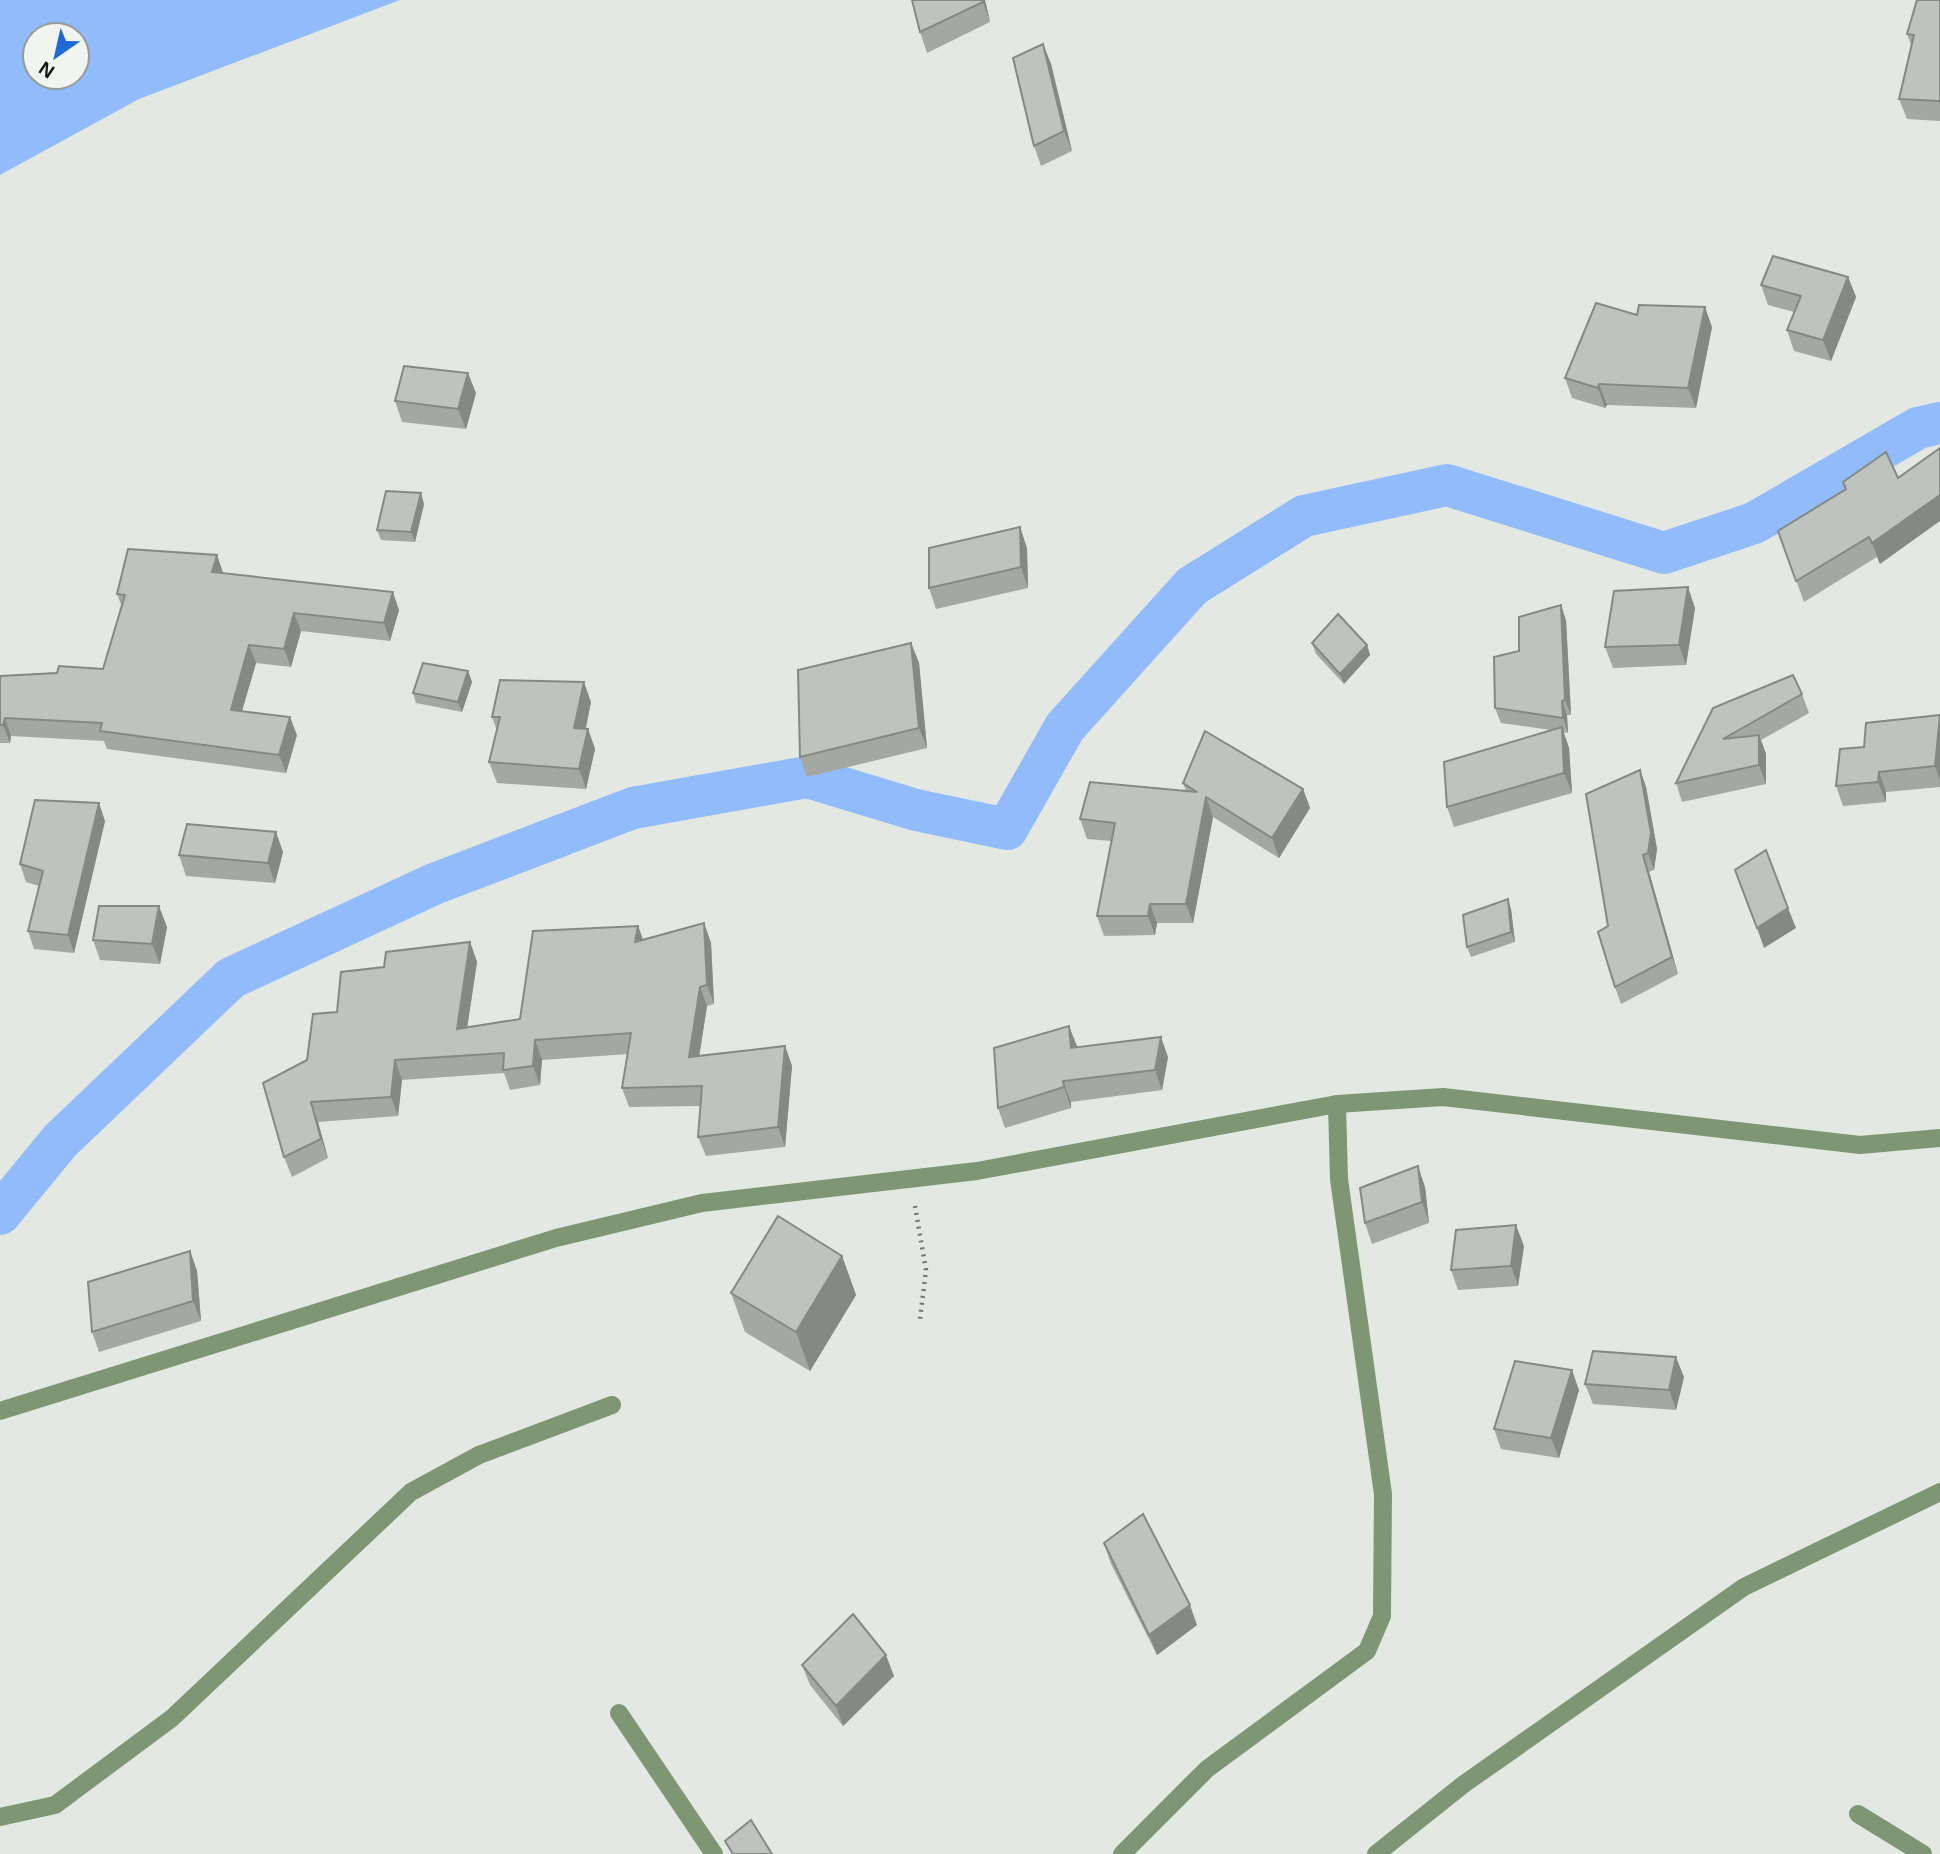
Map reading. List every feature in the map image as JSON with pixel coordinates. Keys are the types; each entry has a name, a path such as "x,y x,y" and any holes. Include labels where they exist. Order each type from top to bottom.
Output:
{"street":[{"path":"0,1411 556,1238 702,1203 976,1171 1337,1104 1443,1097 1860,1144 1940,1138"},
{"path":"1123,1853 1207,1769 1367,1651 1382,1616 1383,1494 1339,1179 1337,1104"},
{"path":"0,1817 55,1805 172,1718 411,1492 479,1455 612,1405"},
{"path":"1376,1854 1464,1784 1744,1587 1940,1492"},
{"path":"619,1713 715,1854"},
{"path":"1858,1814 1923,1854"}],"path":[{"path":"911,1179 926,1270 920,1319"}],"water":[{"path":"0,0 400,0 139,99 0,175"}],"building":[{"path":"912,0 982,0 983,2 920,32"},
{"path":"1917,0 1940,0 1940,101 1899,99 1914,35 1907,34"},
{"path":"1043,44 1064,131 1034,146 1013,58"},
{"path":"1773,256 1848,277 1823,340 1787,330 1801,296 1761,285"},
{"path":"1596,303 1637,315 1639,305 1705,307 1688,388 1599,384 1598,388 1565,378"},
{"path":"404,366 468,373 458,409 395,401"},
{"path":"1940,448 1940,495 1872,543 1869,537 1796,581 1778,531 1846,489 1843,482 1886,452 1898,478"},
{"path":"386,491 421,493 411,532 377,530"},
{"path":"1020,527 1021,567 929,588 929,548"},
{"path":"128,549 217,555 212,572 393,592 384,623 294,613 284,649 249,645 231,710 290,717 279,755 100,731 102,723 5,718 3,725 0,725 0,676 57,673 59,666 103,669 125,595 117,594"},
{"path":"1688,587 1679,645 1605,647 1614,591"},
{"path":"1561,605 1565,700 1562,701 1563,718 1495,708 1494,657 1519,651 1519,617"},
{"path":"1338,614 1367,645 1340,674 1312,643"},
{"path":"911,643 919,728 800,757 798,670"},
{"path":"423,663 468,671 458,702 413,693"},
{"path":"1793,675 1802,694 1723,739 1759,735 1759,765 1676,783 1713,708"},
{"path":"500,680 584,682 574,728 588,729 579,769 489,762 500,717 492,717"},
{"path":"1940,715 1935,766 1879,772 1878,782 1836,786 1840,749 1864,747 1866,723"},
{"path":"1562,727 1564,773 1447,807 1444,762"},
{"path":"1205,731 1303,789 1272,838 1206,797 1186,904 1150,904 1148,916 1097,916 1115,823 1080,819 1090,782 1197,792 1183,783"},
{"path":"1640,770 1651,833 1648,853 1643,855 1672,957 1615,987 1598,932 1608,926 1586,794"},
{"path":"35,800 99,803 68,935 28,931 43,871 20,864"},
{"path":"187,824 276,832 268,863 179,855"},
{"path":"1766,850 1788,908 1757,928 1735,870"},
{"path":"1508,899 1511,932 1467,947 1463,915"},
{"path":"99,906 159,906 152,944 93,940"},
{"path":"704,923 707,985 700,987 689,1057 785,1046 778,1127 698,1137 702,1086 622,1088 631,1033 535,1040 533,1066 503,1070 504,1053 395,1060 391,1097 311,1102 321,1139 284,1157 263,1083 307,1060 313,1014 337,1012 341,972 384,967 386,952 470,942 457,1029 520,1019 533,931 638,926 635,942"},
{"path":"1069,1026 1071,1048 1161,1037 1155,1070 1063,1081 1064,1087 998,1108 994,1048"},
{"path":"1418,1166 1422,1202 1365,1223 1360,1188"},
{"path":"778,1216 842,1256 796,1332 731,1293"},
{"path":"1516,1225 1511,1266 1451,1270 1456,1230"},
{"path":"190,1251 193,1301 92,1332 88,1282"},
{"path":"1593,1351 1676,1357 1669,1390 1585,1384"},
{"path":"1515,1361 1572,1370 1551,1438 1494,1429"},
{"path":"1143,1514 1190,1605 1149,1635 1104,1543"},
{"path":"853,1614 886,1655 836,1706 802,1665"},
{"path":"751,1820 772,1854 733,1854 725,1841"}],"waterway":[{"path":"0,1214 60,1141 231,978 434,884 633,808 807,777 916,810 1007,829 1065,727 1192,586 1304,516 1447,485 1664,553 1754,523 1918,428 1940,423"}]}
